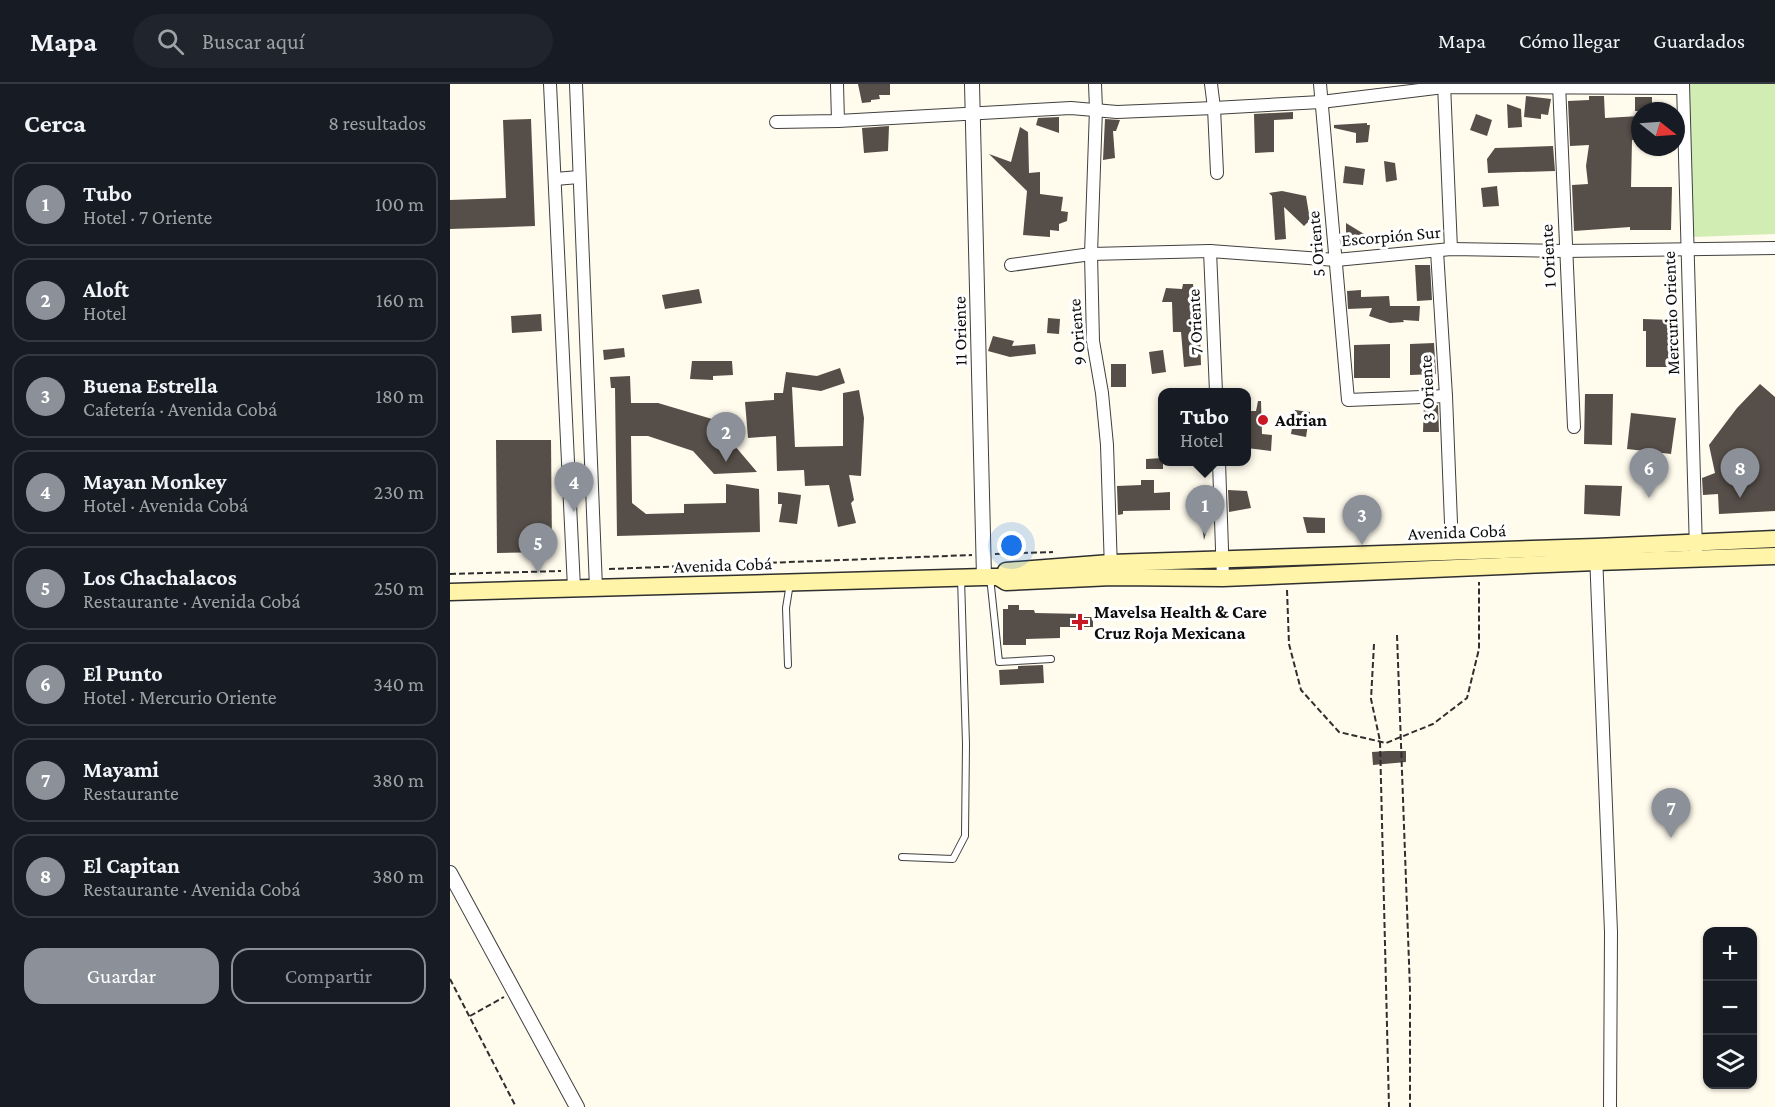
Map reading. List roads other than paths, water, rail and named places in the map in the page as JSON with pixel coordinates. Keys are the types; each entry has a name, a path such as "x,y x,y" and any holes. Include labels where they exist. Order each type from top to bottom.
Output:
{"main road":[{"name":"Avenida Cobá","path":"1111,570 1223,578 1479,567 1695,542 1775,539"},
{"name":"Avenida Cobá","path":"450,592 961,577 990,577 1006,582 1111,570 1223,561 1596,554 1696,559 1775,556"}],"street":[{"path":"550,84 574,588"},
{"path":"576,84 596,588"},
{"path":"837,84 838,121"},
{"name":"11 Oriente","path":"972,84 990,577"},
{"name":"9 Oriente","path":"1095,84 1091,254 1093,341 1102,393 1107,445 1111,570"},
{"path":"1211,84 1216,173"},
{"name":"5 Oriente","path":"1320,84 1348,400 1446,396"},
{"name":"1 Oriente","path":"1559,85 1574,427"},
{"path":"776,122 838,121 1071,108 1117,112 1214,108 1321,102 1444,86 1683,86"},
{"path":"1444,86 1451,249"},
{"name":"Mercurio Oriente","path":"1683,86 1696,559"},
{"path":"555,180 579,177"},
{"name":"Escorpión Sur","path":"1011,265 1091,254 1210,251 1336,260 1451,249 1565,251 1775,248"},
{"name":"7 Oriente","path":"1210,251 1216,388"},
{"name":"3 Oriente","path":"1437,251 1451,523"},
{"path":"1219,466 1223,578"},
{"path":"1596,554 1611,932 1610,1107"},
{"path":"450,873 577,1107"}],"lane":[{"path":"902,857 953,860 965,836 966,744 961,577"},
{"path":"990,577 999,662 1051,659"},
{"path":"788,665 786,608 790,582"}],"place":[{"name":"Adrian","path":"1263,420"},
{"name":"Aloft","path":"726,462"},
{"name":"El Punto","path":"1649,498"},
{"name":"El Capitan","path":"1740,498"},
{"name":"Mayan Monkey","path":"574,512"},
{"name":"Tubo","path":"1205,535"},
{"name":"Buena Estrella","path":"1362,545"},
{"name":"Los Chachalacos","path":"538,573"},
{"name":"Mavelsa Health & Care Cruz Roja Mexicana","path":"1080,622"},
{"name":"Mayami","path":"1671,838"}]}
